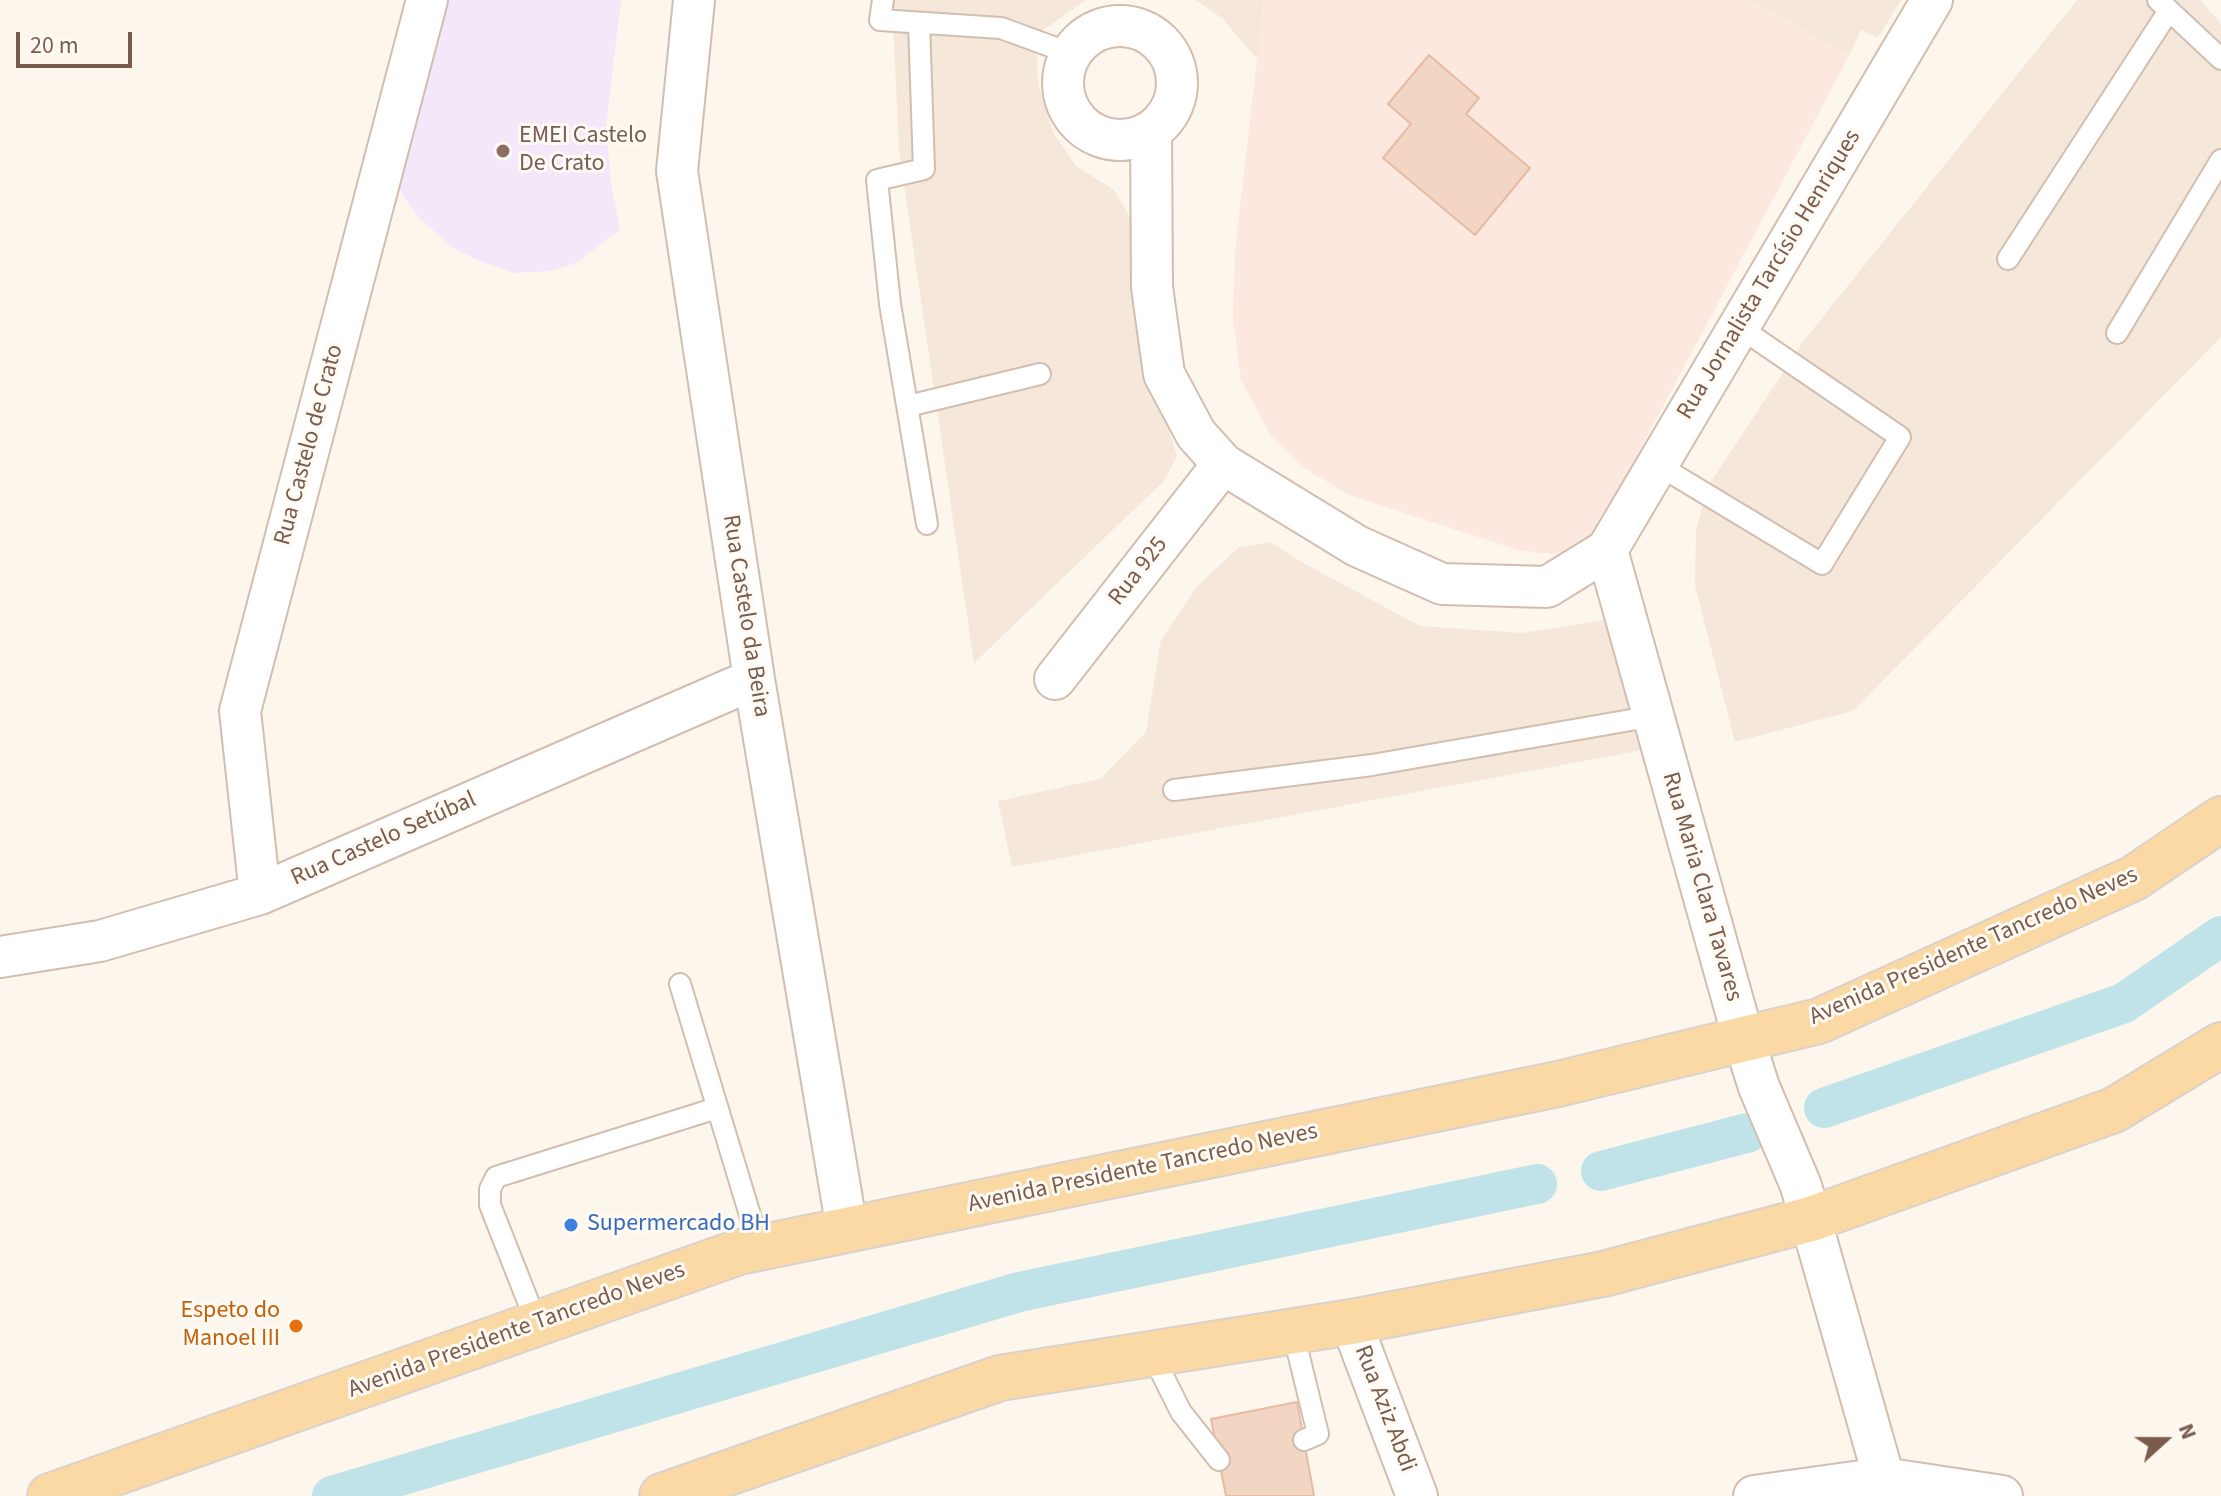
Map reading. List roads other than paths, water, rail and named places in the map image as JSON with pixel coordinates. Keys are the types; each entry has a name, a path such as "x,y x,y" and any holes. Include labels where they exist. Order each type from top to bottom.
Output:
{"main road":[{"name":"Avenida Presidente Tancredo Neves","path":"50,1496 739,1252 1558,1084 1819,1021 2134,878 2221,819"},
{"path":"662,1496 1000,1378 1351,1322 1603,1274 1811,1219 2114,1110 2221,1045"}],"street":[{"name":"Rua Castelo de Crato","path":"260,894 240,711 427,0"},
{"name":"Rua Castelo da Beira","path":"694,0 677,171 754,679 847,1229"},
{"name":"Rua Jornalista Tarcísio Henriques","path":"1607,550 1932,0"},
{"path":"1105,26 1138,27 1165,46 1178,76 1173,108 1151,132 1119,141 1088,131 1067,105 1063,73 1072,54 1078,43 1105,26"},
{"path":"1151,132 1152,287 1164,374 1196,434 1223,464 1357,546 1442,584 1547,587 1607,550"},
{"name":"Rua 925","path":"1055,679 1223,464"},
{"name":"Rua Maria Clara Tavares","path":"1607,550 1743,1037 1759,1087 1801,1186 1886,1487"},
{"name":"Rua Castelo Setúbal","path":"0,957 100,941 260,894 754,679"},
{"name":"Rua Aziz Abdi","path":"1351,1322 1417,1496"},
{"path":"1754,1496 1886,1487 2002,1496"}],"lane":[{"path":"883,0 880,20 1001,28 1072,54"},
{"path":"2008,259 2163,6 2221,59"},
{"path":"919,23 924,169 877,180 890,304 927,524"},
{"path":"2117,333 2221,160"},
{"path":"1658,465 1822,564 1900,437 1739,327"},
{"path":"908,406 1040,374"},
{"path":"1174,790 1402,760 1654,716"},
{"path":"680,984 760,1248"},
{"path":"537,1324 490,1205 490,1189 496,1177 717,1108"},
{"path":"1293,1332 1318,1434 1304,1440"},
{"path":"1152,1354 1181,1412 1219,1460"}],"waterway":[{"path":"1824,1108 2124,1003 2221,936"},
{"path":"1601,1171 1747,1133"},
{"path":"332,1496 1019,1292 1537,1184"}],"place":[{"name":"EMEI Castelo De Crato","path":"503,151"},
{"name":"Supermercado BH","path":"571,1225"},
{"name":"Espeto do Manoel III","path":"296,1326"}]}
